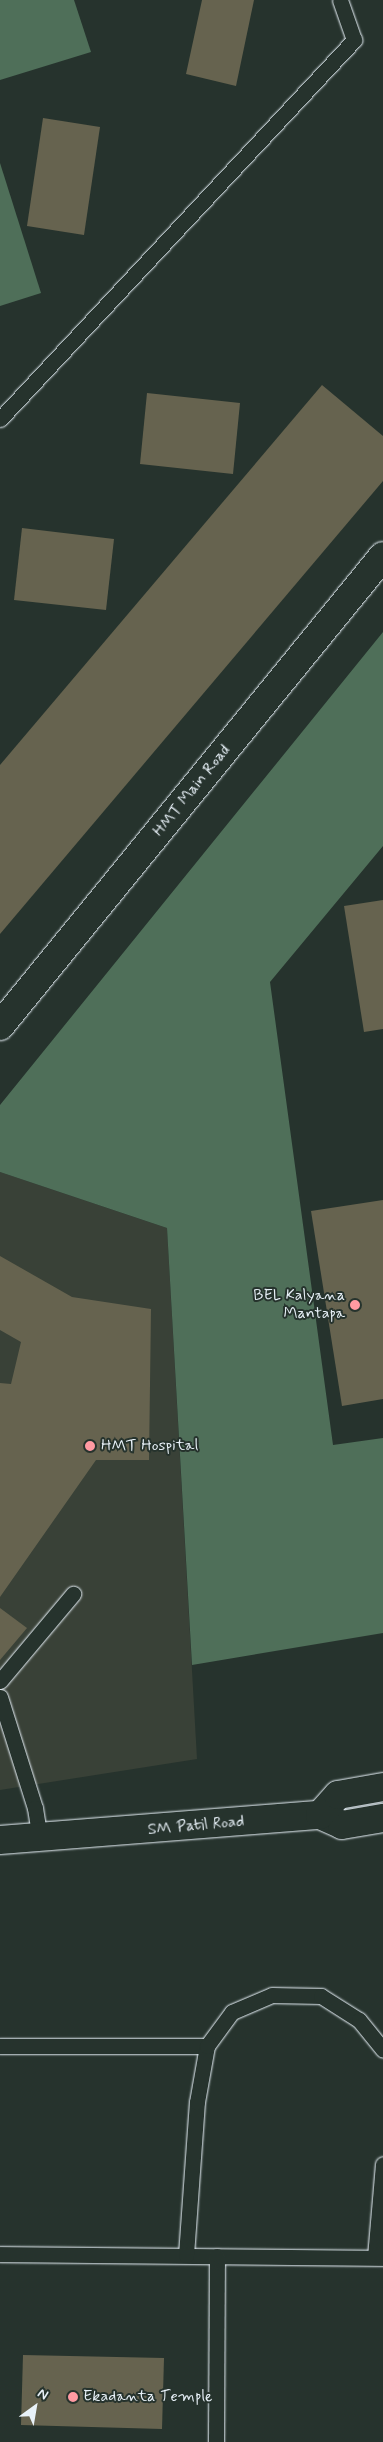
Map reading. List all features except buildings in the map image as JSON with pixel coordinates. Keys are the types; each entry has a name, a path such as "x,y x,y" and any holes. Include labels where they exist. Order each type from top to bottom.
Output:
{"street":[{"name":"HMT Main Road","path":"0,1026 383,556"},
{"path":"383,1787 338,1795 320,1815 342,1825 383,1818"},
{"name":"SM Patil Road","path":"0,1840 40,1840 320,1815"}],"lane":[{"path":"0,419 354,40 340,0"},
{"path":"0,1681 74,1594"},
{"path":"0,1697 35,1808 40,1840"},
{"path":"186,2256 197,2102 207,2046 232,2012 272,1995 321,1996 359,2020 383,2050"},
{"path":"0,2046 207,2046"},
{"path":"0,2254 379,2258 383,2164"},
{"path":"216,2442 217,2256"}],"shaded area":[{"name":"HMT Hospital","path":"0,1172 167,1228 197,1759 0,1790"}],"green space":[{"path":"0,0 74,0 91,52 0,80"},
{"path":"0,163 41,293 0,306"},
{"path":"383,632 383,846 270,982 333,1445 383,1438 383,1633 192,1665 167,1228 0,1172 0,1105"}],"place":[{"name":"BEL Kalyana Mantapa","path":"355,1305"},
{"name":"HMT Hospital","path":"90,1446"},
{"name":"Ekadanta Temple","path":"73,2397"}]}
